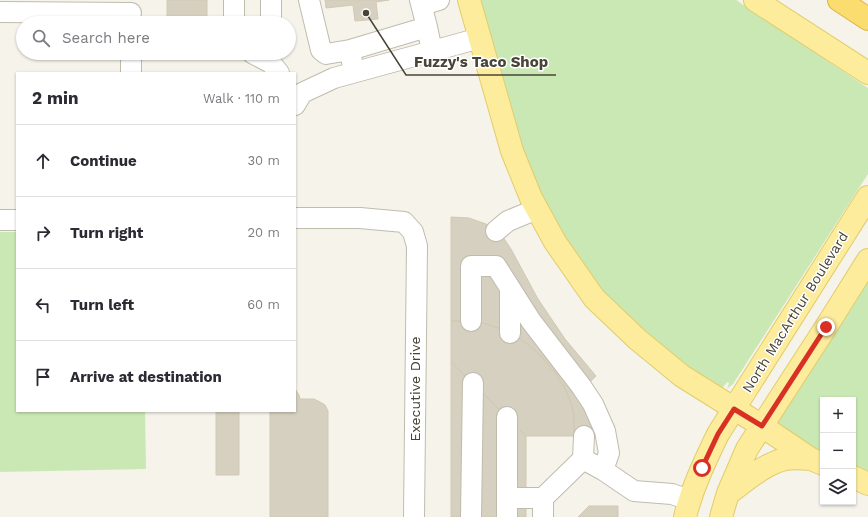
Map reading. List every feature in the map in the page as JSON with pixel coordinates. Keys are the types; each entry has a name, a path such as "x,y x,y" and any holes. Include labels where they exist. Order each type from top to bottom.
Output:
{"highway":[{"path":"839,0 868,19"}],"main road":[{"path":"469,0 512,151 537,209 555,242 594,298 637,339 682,376 817,461"},
{"path":"755,0 868,73"},
{"name":"North MacArthur Boulevard","path":"687,509 702,468 718,434 868,197"},
{"path":"721,517 728,493 747,450 868,260"},
{"path":"728,493 769,464 787,459 817,461"},
{"path":"856,478 868,484"}],"street":[{"path":"234,0 234,16"},
{"path":"271,0 271,16"},
{"path":"309,0 321,50 326,54 350,50 427,27"},
{"path":"427,2 427,27 432,51"},
{"path":"0,12 132,12"},
{"path":"297,98 302,93 334,78 480,38"},
{"path":"350,50 355,72"},
{"path":"131,60 131,72"},
{"path":"496,231 508,221 537,209"},
{"name":"Executive Drive","path":"296,218 360,218 404,222 413,232 417,246 414,517"},
{"path":"0,220 16,220"},
{"path":"471,320 471,266 496,266 531,322 581,386 593,404 605,431 609,453 603,470"},
{"path":"510,288 510,333"},
{"path":"471,517 472,383"},
{"path":"507,417 507,517"},
{"path":"517,498 543,508 583,459 584,436"},
{"path":"583,459 603,470 634,491 672,494 687,509"}],"green space":[{"path":"477,0 736,0 868,88 868,174 733,384 727,389 729,383 727,382 721,390 665,353 594,285 570,253 526,171"},
{"path":"0,232 16,232 16,412 145,412 146,469 0,472"},
{"path":"868,271 868,480 856,474 856,397 820,397 820,453 767,424"}],"building":[{"path":"167,0 207,0 207,16 167,16"},
{"path":"325,0 389,0 376,2 378,19 355,21 353,5 326,8"},
{"path":"451,217 469,218 486,224 501,234 511,249 538,299 565,339 596,376 588,384 614,436 574,436 574,414 564,387 547,363 526,343 514,335 487,324 473,321 451,321"},
{"path":"451,321 473,321 501,329 514,335 537,352 556,374 570,400 574,414 574,436 526,436 451,362"},
{"path":"451,362 526,436 526,517 451,517"},
{"path":"296,390 300,399 314,399 325,405 328,411 328,517 270,517 270,412 296,412"},
{"path":"216,412 239,412 239,475 216,475"},
{"path":"589,506 618,506 618,517 578,517"}],"place":[{"name":"Fuzzy's Taco Shop","path":"366,13"}],"route":[{"path":"702,468 718,434 734,409 762,426 826,327"}]}
